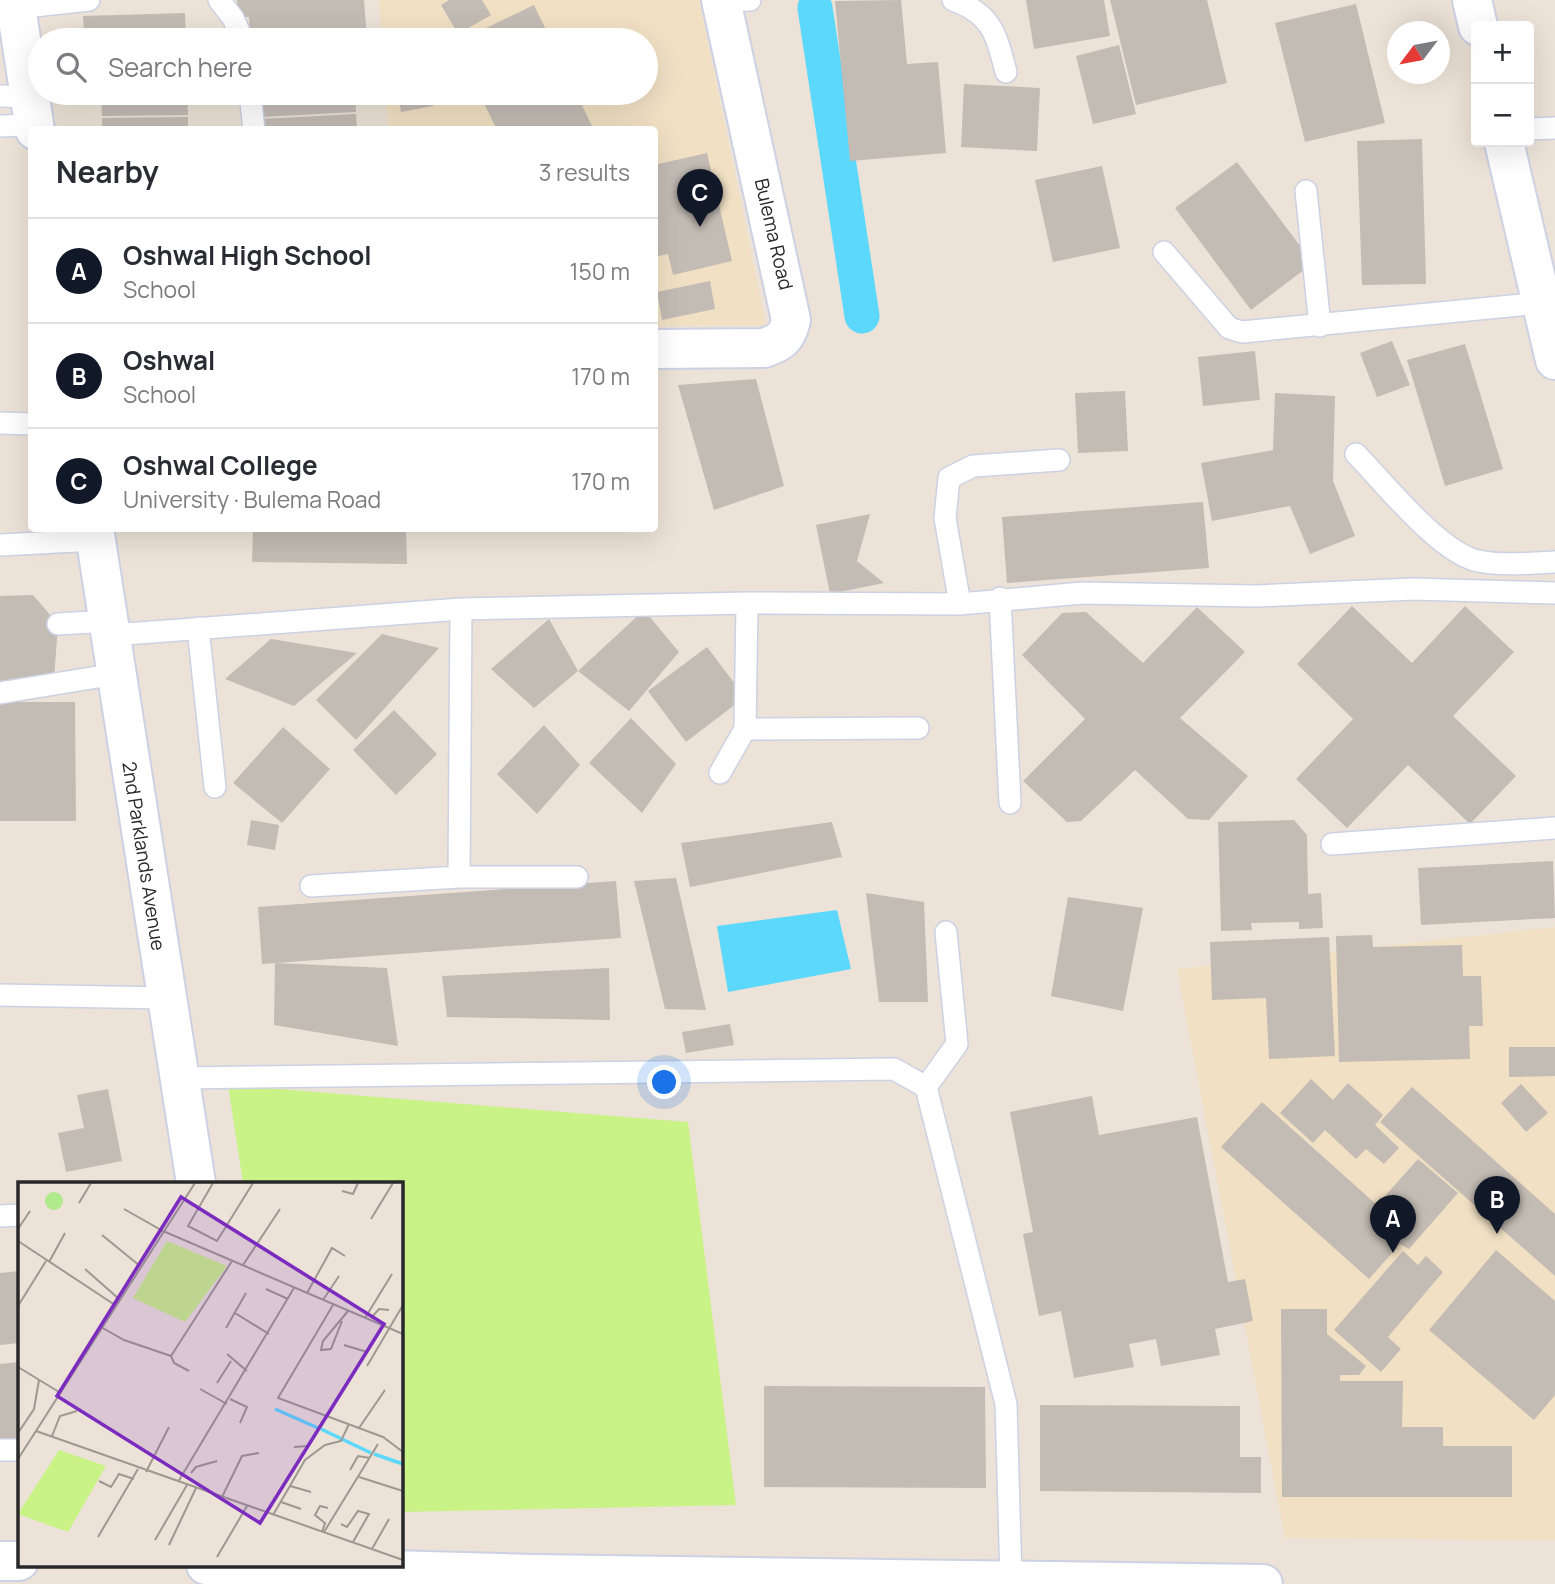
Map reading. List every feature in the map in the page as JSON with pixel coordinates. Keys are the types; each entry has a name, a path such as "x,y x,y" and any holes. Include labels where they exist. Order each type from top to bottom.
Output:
{"street":[{"path":"1472,0 1477,21"},
{"name":"Bulema Road","path":"658,349 764,348 780,343 788,333 791,320 731,1"},
{"path":"15,4 20,115"},
{"path":"1505,147 1555,360"},
{"name":"2nd Parklands Avenue","path":"95,534 196,1182"},
{"path":"0,1561 18,1561"},
{"path":"253,1566 254,1584"},
{"path":"273,1566 532,1579 1012,1579 1263,1584"}],"lane":[{"path":"15,4 89,0"},
{"path":"219,0 238,28"},
{"path":"953,0 978,10 997,39 1006,72"},
{"path":"251,105 254,126"},
{"path":"1534,129 1555,128"},
{"path":"1306,191 1320,326"},
{"path":"1164,252 1229,328 1258,332 1542,303"},
{"path":"0,423 28,424"},
{"path":"1356,454 1442,542 1460,555 1496,564 1555,562"},
{"path":"960,604 946,517 949,478 973,466 1059,460"},
{"path":"0,545 95,534"},
{"path":"58,624 111,628 198,628 461,609 747,603 960,604 1000,598 1082,593 1256,596 1413,589 1555,593"},
{"path":"1000,598 1010,803"},
{"path":"720,773 745,729 747,603"},
{"path":"459,877 461,609"},
{"path":"198,628 215,787"},
{"path":"0,693 116,674"},
{"path":"745,729 918,728"},
{"path":"1332,845 1555,828"},
{"path":"311,886 459,877 577,877"},
{"path":"926,1087 957,1044 946,932"},
{"path":"0,995 166,999"},
{"path":"180,1078 894,1069 926,1087 1006,1405 1012,1579"},
{"path":"0,1216 18,1215"},
{"path":"0,1450 18,1450"}],"shaded area":[{"path":"379,0 699,0 766,325 658,326 658,126 388,126 386,105 658,105 658,28 381,28"},
{"path":"1555,927 1555,1540 1285,1538 1177,969"}],"green space":[{"path":"228,1085 688,1122 736,1505 402,1512 402,1182 243,1182"}],"water":[{"path":"837,910 851,969 728,992 717,926"}],"building":[{"path":"237,0 364,0 366,28 249,28 249,17 238,17"},
{"path":"449,0 482,0 491,15 468,28 454,28 441,5"},
{"path":"901,0 907,64 938,62 946,153 850,161 835,1"},
{"path":"1026,0 1104,0 1110,36 1034,49"},
{"path":"1110,0 1207,0 1227,83 1136,105"},
{"path":"1356,4 1385,123 1305,142 1275,23"},
{"path":"534,5 545,28 486,28"},
{"path":"185,13 186,28 84,28 83,16"},
{"path":"1119,45 1136,114 1093,124 1076,56"},
{"path":"964,84 1040,88 1037,151 961,147"},
{"path":"102,105 188,105 188,115 102,116"},
{"path":"260,105 356,105 356,112 261,117"},
{"path":"400,105 433,106 401,112"},
{"path":"485,105 582,105 592,126 495,126"},
{"path":"356,114 357,126 262,126 261,119"},
{"path":"188,117 188,126 102,126 102,118"},
{"path":"1422,139 1426,284 1362,285 1357,141"},
{"path":"707,153 732,261 673,275 668,254 658,256 658,164"},
{"path":"1237,162 1313,263 1251,310 1175,208"},
{"path":"1102,166 1120,248 1053,262 1035,180"},
{"path":"710,281 715,309 662,320 658,292"},
{"path":"1392,341 1410,385 1377,397 1360,353"},
{"path":"1465,344 1503,469 1445,486 1407,360"},
{"path":"1255,351 1260,400 1203,406 1198,357"},
{"path":"756,379 784,486 714,510 678,385"},
{"path":"1125,391 1128,451 1078,453 1075,393"},
{"path":"1275,393 1335,396 1333,481 1355,536 1310,554 1290,506 1212,521 1201,463 1273,450"},
{"path":"1203,502 1209,568 1007,583 1002,517"},
{"path":"870,514 857,561 884,583 830,594 816,525"},
{"path":"253,532 406,532 407,564 252,562"},
{"path":"33,595 58,624 54,680 0,689 0,596"},
{"path":"1352,606 1412,663 1465,606 1514,652 1453,716 1516,776 1470,824 1408,765 1347,828 1296,779 1353,719 1297,664"},
{"path":"1197,607 1245,652 1180,718 1248,776 1209,820 1188,819 1135,770 1081,821 1067,822 1023,781 1085,719 1022,655 1062,613 1086,612 1143,663"},
{"path":"644,610 679,652 629,711 578,671"},
{"path":"549,619 578,671 534,708 491,669"},
{"path":"382,634 439,648 356,740 316,700"},
{"path":"271,639 357,653 294,706 225,679"},
{"path":"707,647 745,697 686,742 648,691"},
{"path":"0,702 75,702 76,821 0,821"},
{"path":"394,710 437,754 396,795 353,750"},
{"path":"631,718 676,764 642,813 589,763"},
{"path":"544,725 580,765 537,814 497,774"},
{"path":"283,727 330,769 282,823 233,783"},
{"path":"251,820 279,825 275,850 247,845"},
{"path":"1294,820 1307,835 1308,894 1321,893 1323,928 1299,929 1299,922 1251,923 1252,930 1221,931 1218,822"},
{"path":"832,822 842,857 690,887 681,843"},
{"path":"1553,861 1555,918 1421,925 1418,868"},
{"path":"676,878 706,1010 665,1009 634,881"},
{"path":"616,881 621,938 262,964 258,907"},
{"path":"866,893 924,902 928,1002 879,1002"},
{"path":"1068,897 1143,908 1123,1011 1051,996"},
{"path":"1372,935 1373,947 1462,945 1463,976 1481,976 1483,1026 1469,1026 1470,1059 1339,1062 1336,936"},
{"path":"1329,937 1335,1056 1269,1059 1266,998 1212,1000 1210,942"},
{"path":"275,963 387,968 398,1046 274,1025"},
{"path":"609,968 610,1020 447,1017 442,976"},
{"path":"730,1024 734,1045 686,1053 682,1032"},
{"path":"1509,1047 1555,1047 1555,1076 1509,1077"},
{"path":"1311,1079 1333,1100 1348,1083 1383,1115 1375,1125 1399,1148 1384,1164 1366,1149 1356,1159 1325,1130 1313,1143 1280,1113"},
{"path":"1521,1084 1548,1113 1526,1132 1501,1103"},
{"path":"1412,1087 1555,1214 1555,1276 1380,1122"},
{"path":"108,1089 122,1161 66,1172 58,1133 84,1128 77,1095"},
{"path":"1092,1096 1099,1135 1197,1117 1228,1282 1245,1279 1253,1321 1215,1329 1220,1355 1161,1366 1156,1339 1129,1344 1134,1367 1074,1378 1061,1311 1039,1316 1023,1234 1033,1232 1010,1112"},
{"path":"1262,1102 1377,1205 1418,1159 1458,1193 1409,1249 1400,1244 1369,1279 1221,1147"},
{"path":"1496,1250 1555,1301 1555,1395 1534,1420 1429,1330"},
{"path":"1403,1251 1418,1265 1426,1256 1443,1272 1388,1337 1401,1349 1381,1372 1334,1330"},
{"path":"18,1271 18,1343 0,1345 0,1273"},
{"path":"1281,1309 1327,1309 1327,1334 1366,1366 1359,1375 1340,1375 1340,1381 1403,1381 1402,1427 1443,1427 1443,1446 1512,1446 1512,1497 1282,1497"},
{"path":"18,1362 18,1438 0,1439 0,1364"},
{"path":"764,1386 985,1387 986,1488 764,1487"},
{"path":"1040,1405 1240,1406 1240,1457 1261,1457 1261,1493 1040,1491"}],"waterway":[{"path":"815,8 862,316"}],"place":[{"name":"Oshwal College","path":"700,227"},
{"name":"Oshwal","path":"1497,1234"},
{"name":"Oshwal High School","path":"1393,1253"}]}
